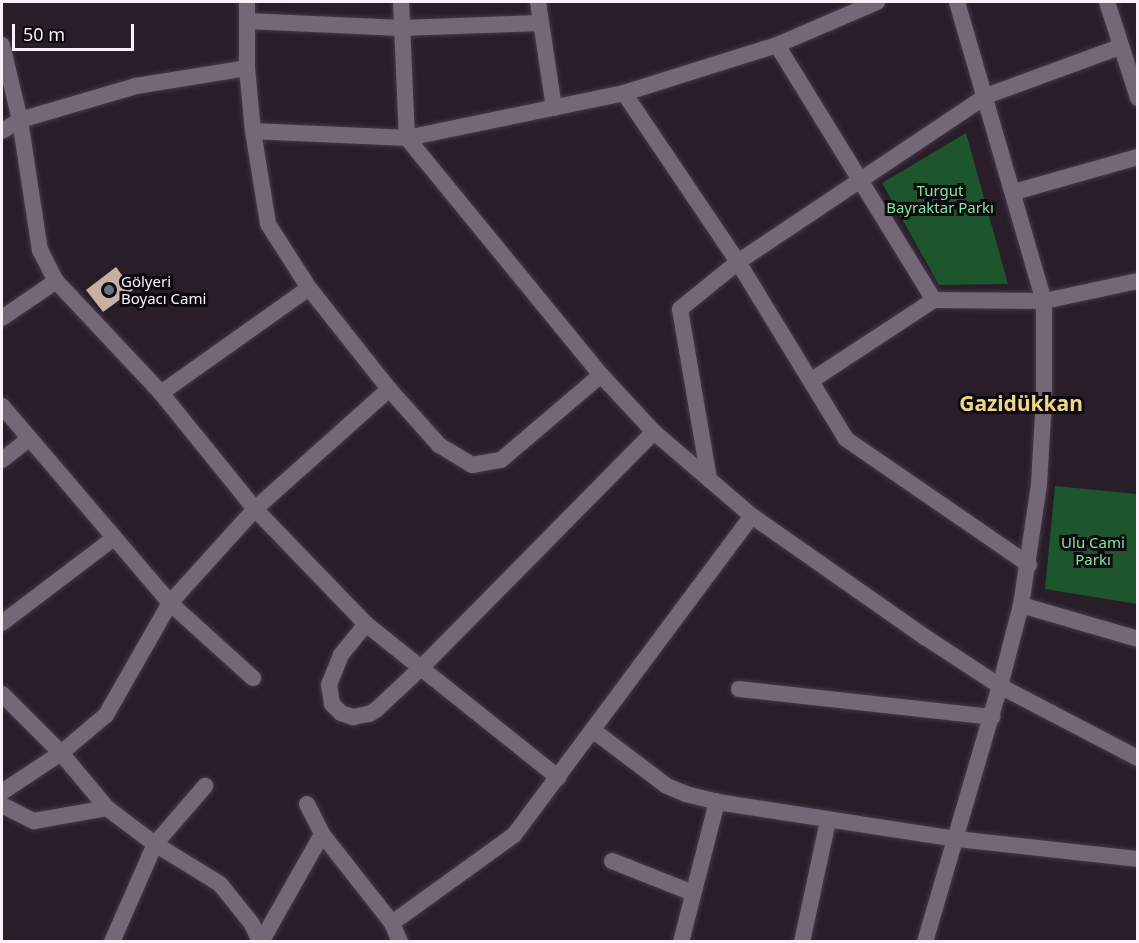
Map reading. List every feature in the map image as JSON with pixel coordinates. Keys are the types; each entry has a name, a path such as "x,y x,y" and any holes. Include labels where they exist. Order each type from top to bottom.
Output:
{"street":[{"path":"247,2 247,68 252,131 268,224 309,288 389,389 439,446 472,465 501,460 601,375"},
{"path":"401,2 407,138 601,375 654,432 752,516 925,637 1000,686 1137,758"},
{"path":"538,2 554,108"},
{"path":"252,131 407,138 554,108 624,93 777,45 877,2"},
{"path":"925,942 992,717 1021,605 1029,565 1041,442 1044,301 957,2"},
{"path":"1107,2 1137,98"},
{"path":"247,21 402,28 541,23"},
{"path":"2,45 20,120 40,250 56,281 161,393 255,509 366,624 558,777"},
{"path":"777,45 933,300"},
{"path":"710,479 680,309 738,262 986,96 1120,47"},
{"path":"2,131 20,120 136,86 247,68"},
{"path":"624,93 738,262 846,439 1029,565"},
{"path":"1014,192 1137,157"},
{"path":"2,318 56,281"},
{"path":"812,380 933,300 1044,301 1137,281"},
{"path":"161,393 309,288"},
{"path":"2,792 61,753 106,715 170,603 255,509 389,389"},
{"path":"2,406 170,603 253,678"},
{"path":"366,624 340,655 329,685 332,704 341,713 353,717 369,714 422,667 654,432"},
{"path":"2,460 28,439"},
{"path":"392,923 514,835 594,731 752,516"},
{"path":"2,623 114,538"},
{"path":"1021,605 1137,639"},
{"path":"739,689 992,717"},
{"path":"2,693 61,753 107,808 155,844 220,884 252,924 261,942"},
{"path":"594,731 667,786 686,794 717,802 828,821 957,839 1137,859"},
{"path":"112,942 155,844 205,786"},
{"path":"681,942 717,802"},
{"path":"307,804 322,834 392,923 400,942"},
{"path":"2,805 34,821 107,808"},
{"path":"802,942 828,821"},
{"path":"261,942 322,834"},
{"path":"612,861 693,893"}],"green space":[{"name":"Turgut Bayraktar Parkı","path":"966,133 1008,284 939,285 882,183"},
{"name":"Ulu Cami Parkı","path":"1055,486 1137,494 1137,604 1045,589"}],"building":[{"name":"Gölyeri Boyacı Cami","path":"116,267 133,290 103,312 86,290"}],"place":[{"name":"Gölyeri Boyacı Cami","path":"109,290"}],"district":[{"name":"Gazidükkan","path":"1021,403"}]}
